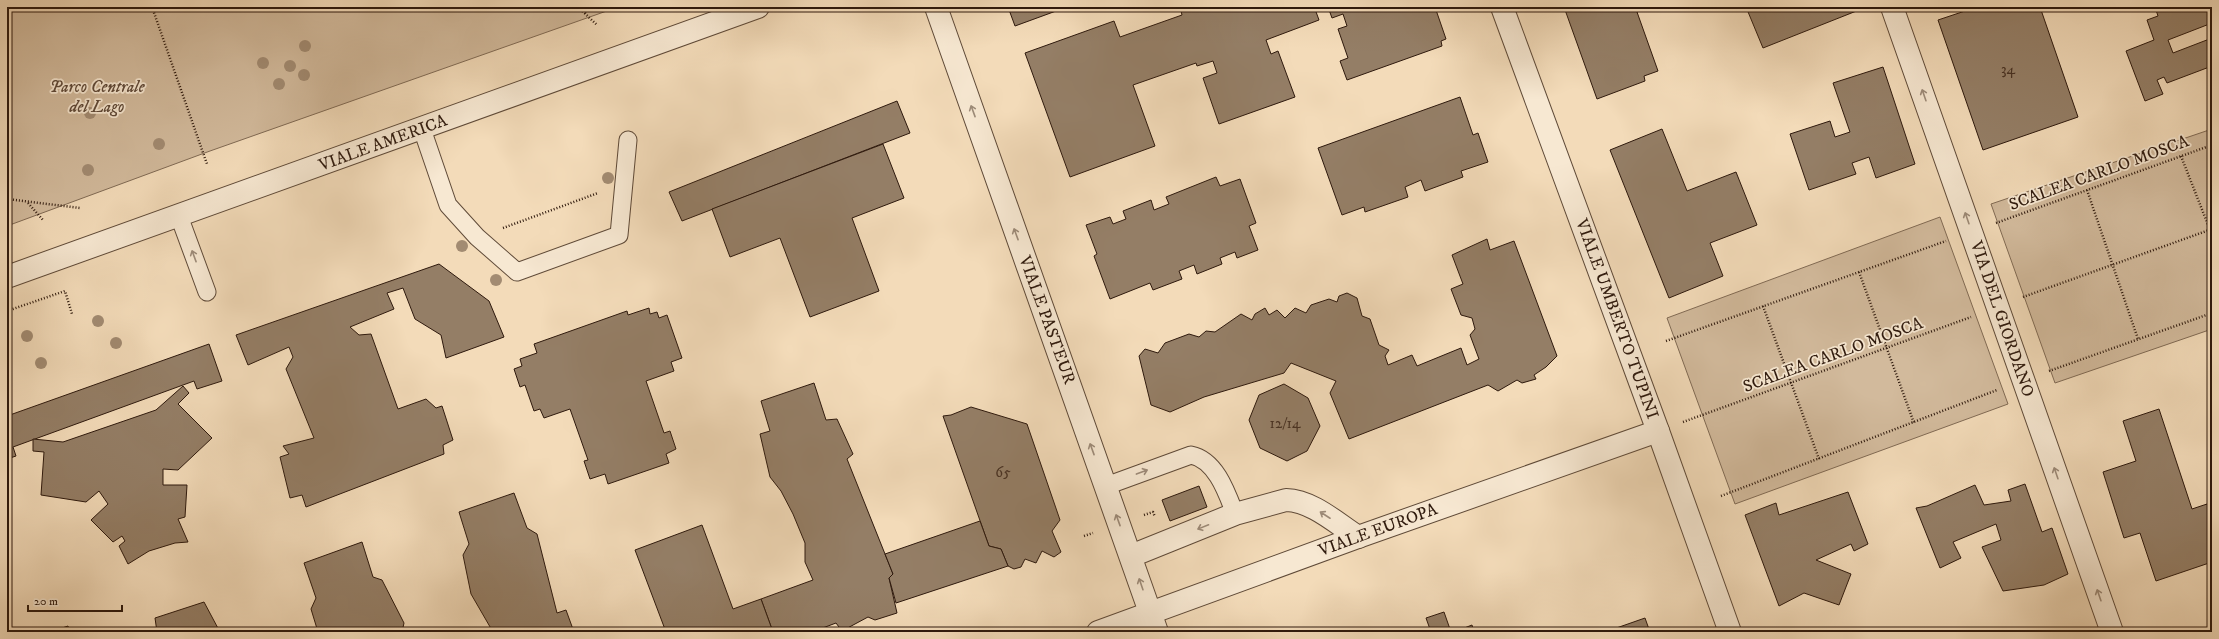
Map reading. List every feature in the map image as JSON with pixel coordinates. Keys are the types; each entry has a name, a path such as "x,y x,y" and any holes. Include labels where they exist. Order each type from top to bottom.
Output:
{"street":[{"name":"VIALE AMERICA","path":"7,278 758,7"},
{"name":"VIALE PASTEUR","path":"936,7 1154,623"},
{"name":"VIALE UMBERTO TUPINI","path":"1502,7 1658,431 1730,632"},
{"name":"VIA DEL GIORDANO","path":"1892,7 2112,632"},
{"name":"VIALE EUROPA","path":"1098,632 1154,623 1358,537 1658,431"},
{"path":"1131,556 1235,514 1278,502 1295,500 1311,506 1358,537"}],"lane":[{"path":"422,129 448,205 477,237 517,272 619,235 628,140"},
{"path":"179,216 207,292"},
{"path":"1106,486 1191,455 1196,456 1209,467 1226,489 1235,514"}],"path":[{"path":"152,7 207,164"},
{"path":"578,7 597,25"},
{"path":"583,7 587,17"},
{"name":"SCALEA CARLO MOSCA","path":"1994,224 2212,145"},
{"path":"2182,156 2212,235"},
{"path":"502,228 604,190"},
{"path":"2087,190 2114,264 2138,339"},
{"path":"7,199 28,203 80,208"},
{"path":"28,203 43,220"},
{"path":"2021,298 2211,229"},
{"path":"1666,341 1953,238"},
{"path":"1859,272 1914,423"},
{"path":"7,311 65,291 72,314"},
{"path":"1763,306 1819,459"},
{"path":"2047,372 2212,313"},
{"name":"SCALEA CARLO MOSCA","path":"1694,419 1973,316"},
{"path":"1721,496 1999,390"},
{"path":"1143,516 1153,512"},
{"path":"1084,536 1095,533"}],"green space":[{"name":"Parco Centrale del Lago","path":"7,7 618,7 210,151 7,226"},
{"path":"2212,129 2212,329 2055,383 1991,204"},
{"path":"1940,217 2008,404 1735,504 1667,318"}],"building":[{"path":"1008,7 1067,7 1015,26"},
{"path":"1180,7 1320,7 1315,9 1319,20 1266,40 1271,54 1278,51 1295,97 1219,124 1203,78 1217,73 1213,61 1197,66 1196,63 1133,85 1155,146 1070,177 1025,53 1114,21 1120,37 1182,15"},
{"path":"1328,7 1435,7 1446,39 1441,41 1442,46 1347,80 1340,61 1348,58 1338,29 1347,26 1343,14 1332,18"},
{"path":"1564,7 1651,7 1637,12 1658,71 1644,76 1645,81 1597,99"},
{"path":"1746,7 1863,7 1864,8 1763,48"},
{"path":"1977,7 2040,7 2078,117 1983,150 1938,20"},
{"path":"2155,7 2206,7 2212,23 2168,40 2173,53 2212,38 2212,66 2167,83 2164,77 2157,80 2163,94 2145,101 2126,51 2154,40 2147,20 2158,16"},
{"path":"1883,67 1915,164 1876,178 1869,157 1852,163 1856,174 1809,190 1790,134 1830,121 1835,137 1850,132 1833,83"},
{"path":"1460,97 1473,135 1478,133 1488,162 1461,171 1463,177 1425,191 1421,180 1405,187 1408,197 1365,212 1364,207 1342,215 1318,148"},
{"path":"897,101 910,133 682,221 669,192"},
{"path":"1662,129 1687,191 1736,172 1757,225 1710,243 1723,276 1669,298 1610,150"},
{"path":"883,144 904,198 852,218 879,291 810,317 780,238 730,257 712,209"},
{"path":"1216,177 1220,186 1240,179 1256,223 1249,226 1258,250 1237,258 1235,252 1220,258 1222,264 1197,274 1194,265 1179,271 1182,279 1153,290 1150,283 1110,299 1094,256 1097,254 1086,225 1110,217 1113,224 1126,219 1123,211 1151,200 1154,210 1169,204 1166,197"},
{"path":"1487,239 1490,250 1514,241 1557,356 1546,367 1534,375 1536,379 1522,383 1517,380 1498,391 1488,385 1349,439 1330,393 1336,381 1291,363 1284,373 1204,397 1170,412 1151,405 1139,356 1145,349 1158,353 1165,343 1189,334 1199,337 1206,331 1215,332 1241,314 1252,320 1255,314 1265,308 1269,315 1277,310 1285,318 1295,308 1306,313 1311,305 1329,299 1337,302 1339,296 1347,293 1357,298 1362,316 1370,319 1379,345 1389,350 1385,356 1388,365 1412,355 1417,366 1461,348 1467,365 1479,359 1470,335 1475,329 1472,318 1461,315 1451,289 1463,284 1452,255"},
{"path":"439,264 489,301 504,337 446,358 441,335 415,319 403,288 387,293 394,309 350,327 359,335 371,334 398,409 426,399 436,408 442,406 453,440 443,445 444,454 306,507 302,495 290,498 280,457 289,454 283,446 314,438 286,369 293,357 289,347 248,365 236,335"},
{"path":"649,308 650,314 657,312 659,318 667,315 682,358 671,362 674,371 646,381 664,433 670,431 676,449 666,454 669,463 608,484 605,474 590,479 584,461 588,460 570,409 544,418 540,409 534,411 525,385 520,387 514,369 522,366 520,359 537,353 534,344 627,311 628,315"},
{"path":"209,344 222,381 197,389 194,381 13,447 16,456 7,459 7,416"},
{"path":"814,383 826,420 837,419 853,454 847,459 893,574 889,578 897,613 875,620 868,617 842,631 836,623 812,632 773,632 761,599 813,580 805,562 805,543 793,514 781,491 770,477 760,434 770,431 761,401"},
{"path":"1284,384 1308,398 1320,426 1307,451 1287,461 1260,448 1249,420 1259,395"},
{"path":"183,386 189,393 178,404 212,438 178,470 163,469 163,485 187,485 185,517 178,519 188,542 175,543 149,551 128,564 119,546 125,541 122,536 113,542 91,520 108,504 99,491 86,502 41,495 44,452 33,451 33,439 63,442 156,410"},
{"path":"971,407 1027,424 1060,520 1052,531 1061,552 1054,557 1042,551 1036,563 1025,559 1021,567 1014,569 1008,566 1001,549 989,546 943,416 951,415"},
{"path":"2159,409 2192,509 2207,504 2212,518 2212,562 2156,581 2140,533 2124,538 2103,472 2136,461 2123,421"},
{"path":"2025,484 2042,532 2052,528 2068,574 2044,585 2003,591 1982,547 2001,540 1996,524 1953,542 1961,558 1940,568 1916,508 1927,506 1975,485 1984,505 2011,501 2008,490"},
{"path":"1199,486 1207,507 1170,521 1162,500"},
{"path":"1848,492 1868,544 1854,551 1851,544 1816,560 1851,574 1839,605 1804,593 1779,606 1745,515 1776,503 1779,515"},
{"path":"514,493 527,528 537,534 557,613 566,610 574,632 493,632 471,594 463,555 469,544 459,512"},
{"path":"980,521 989,546 1001,549 1008,566 896,603 889,578 893,574 885,554"},
{"path":"702,525 733,609 761,599 773,632 666,632 635,550"},
{"path":"362,542 373,577 382,580 404,623 402,632 318,632 311,609 316,598 304,563"},
{"path":"204,602 220,632 157,632 155,618"},
{"path":"1444,612 1451,632 1431,632 1426,618"},
{"path":"1645,618 1650,632 1605,632"},
{"path":"1472,625 1474,632 1454,632"},
{"path":"68,626 70,632 50,632"}]}
